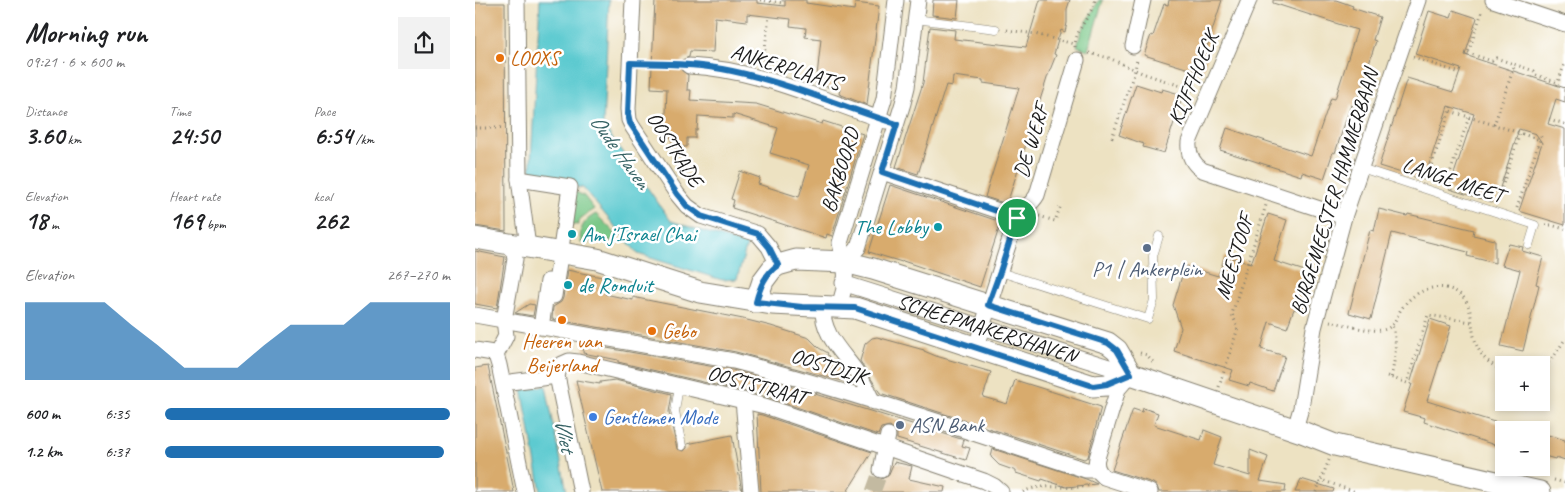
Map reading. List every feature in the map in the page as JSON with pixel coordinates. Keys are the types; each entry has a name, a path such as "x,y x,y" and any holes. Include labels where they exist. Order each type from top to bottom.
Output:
{"street":[{"path":"517,0 519,245 514,254 515,258 497,323 507,336 496,355 525,492"},
{"name":"OOSTKADE","path":"633,0 628,114 630,123 677,194 691,210 701,216 758,234 769,247 778,265"},
{"name":"BAKBOORD","path":"844,276 840,243 886,86 896,0"},
{"path":"873,402 861,379 827,332 823,320 857,248 897,124 907,87 918,0"},
{"path":"1133,46 1143,0"},
{"name":"KIJFFHOECK","path":"1249,0 1189,142 1194,163 1202,170 1344,217"},
{"name":"BURGEMEESTER HAMMERBAAN","path":"1295,429 1301,408 1310,348 1344,217 1418,0"},
{"path":"1493,0 1565,24"},
{"path":"895,16 915,19"},
{"name":"DE WERF","path":"976,347 1017,218 1033,202 1037,195 1076,56"},
{"name":"ANKERPLAATS","path":"689,66 723,69 762,78 897,124"},
{"path":"882,172 1017,218"},
{"path":"519,179 570,187 549,299 541,327"},
{"name":"SCHEEPMAKERSHAVEN","path":"475,238 519,245 555,264 606,261 700,292 756,302 795,306 855,308 1093,386 1107,384 1131,374"},
{"name":"SCHEEPMAKERSHAVEN","path":"778,265 796,260 982,327 1131,374"},
{"path":"549,299 555,264"},
{"path":"756,302 763,281 778,265"},
{"name":"SCHEEPMAKERSHAVEN","path":"844,276 873,269 1108,343 1117,350 1131,374"},
{"name":"OOSTDIJK","path":"475,315 497,323 541,327 734,361 873,402 894,413 1086,470 1099,472 1107,478 1150,492"},
{"path":"581,492 557,376 558,368 561,364 569,361 578,362 583,334"},
{"path":"475,350 496,355"},
{"name":"OOSTSTRAAT","path":"578,362 743,400 887,441 990,483 1001,492"},
{"path":"1099,472 1096,460 1118,389 1131,374 1295,429 1335,446 1540,492"},
{"path":"503,384 557,376"},
{"path":"743,400 751,492"},
{"path":"881,470 887,441"}],"lane":[{"path":"915,19 996,29"},
{"name":"LANGE MEET","path":"1361,168 1535,226"},
{"path":"1529,245 1535,226"},
{"path":"1000,272 1148,319 1154,300 1153,256 1159,236"},
{"path":"679,386 675,410 682,446"}],"path":[{"path":"761,0 783,3 783,0"},
{"path":"1095,0 1093,8 1079,31 1075,45 1076,56 1101,56 1209,96"},
{"path":"1486,0 1468,54 1492,61 1496,58 1534,70 1536,75 1558,84 1565,62"},
{"path":"762,78 769,16"},
{"path":"996,29 1035,34 1075,45"},
{"path":"1112,138 1135,70 1139,47 1133,46"},
{"path":"1400,53 1460,73"},
{"path":"630,63 689,66"},
{"path":"1494,125 1515,64"},
{"path":"1424,189 1450,109 1469,117 1540,138 1514,218"},
{"path":"1443,195 1469,117"},
{"path":"1549,119 1565,124"},
{"path":"475,128 505,128"},
{"path":"1494,212 1520,133"},
{"name":"MEESTOOF","path":"1219,388 1238,328 1232,314 1270,193"},
{"path":"1040,216 1055,221 1061,205"},
{"path":"1535,226 1551,225 1565,229"},
{"path":"1317,318 1373,330 1385,330 1392,325 1401,309 1411,298 1426,289 1437,287 1455,291 1465,300 1470,312 1474,340 1482,356 1495,366"},
{"path":"1392,325 1395,336 1395,348 1389,377 1407,384 1428,315 1471,322"},
{"path":"1550,360 1565,339"},
{"path":"1316,492 1333,454"},
{"path":"1023,492 1041,488 1065,490 1085,488 1093,484 1099,472"},
{"path":"1321,480 1356,492"}],"green space":[{"path":"1099,0 1103,0 1088,50 1077,46 1081,32"},
{"path":"574,191 584,196 594,209 581,218 578,225 570,224"},
{"path":"596,214 616,234 616,242 591,236 589,243 581,243 581,229 588,219"}],"water":[{"name":"Oude Haven","path":"540,0 609,0 603,125 671,221 747,245 737,279 722,280 638,254 583,188 530,179"},
{"path":"546,386 567,492 541,492 522,389"}],"building":[{"path":"655,0 757,0 757,3 785,6 785,0 806,0 806,3 854,10 855,3 879,6 867,105 839,94 840,89 816,85 821,39 805,37 806,28 790,26 791,19 747,14 747,21 715,17 713,52 690,51 689,57 682,60 680,65 681,70 688,75 687,90 691,90 690,100 756,104 822,124 823,121 863,134 832,236 827,234 826,238 732,208 734,200 731,199 740,171 760,178 758,184 799,197 809,165 770,153 778,128 733,114 733,118 698,116 695,138 687,138 687,147 672,146 672,137 665,137 667,89 651,88"},
{"path":"933,0 959,0 957,18 932,15"},
{"path":"1040,0 1070,0 1067,9 1067,23 1065,32 1061,30 1054,54 1056,55 1007,204 985,197 1019,88 983,83 983,80 953,76 952,86 946,85 918,174 896,167 923,83 930,27 955,30 954,39 1026,47"},
{"path":"1169,0 1222,0 1205,53 1208,54 1202,73 1144,55 1164,4 1168,5"},
{"path":"1273,0 1336,0 1353,6 1352,8 1380,17 1373,40 1376,41 1355,107 1351,105 1324,179 1302,172 1301,176 1220,150 1227,128 1311,156 1331,98 1335,99 1357,30 1273,3"},
{"path":"475,3 505,3 506,231 475,226"},
{"path":"1453,10 1477,18 1465,55 1565,88 1565,102 1556,99 1548,124 1565,129 1565,225 1519,211 1542,143 1536,134 1519,129 1495,203 1449,189 1474,114 1448,106 1424,180 1379,166 1407,78 1453,92 1461,69 1415,54 1429,11 1451,18"},
{"path":"1136,84 1161,92 1162,89 1183,95 1164,153 1143,147 1144,144 1119,135"},
{"name":"The Lobby","path":"890,185 1001,222 980,287 903,261 869,252"},
{"path":"1379,209 1474,230 1473,235 1495,240 1495,263 1467,256 1468,252 1392,233 1371,319 1349,313 1370,230 1374,231"},
{"path":"1268,214 1287,220 1274,261 1311,273 1310,276 1314,277 1308,297 1311,298 1307,312 1294,309 1287,328 1269,322 1261,349 1285,356 1273,391 1250,383 1249,386 1229,380 1233,370 1174,351 1181,328 1173,305 1185,266 1218,276 1225,256 1251,264"},
{"path":"1509,244 1523,247 1522,251 1543,257 1536,284 1539,285 1523,351 1501,346 1520,270 1502,265"},
{"path":"475,251 505,257 497,308 475,304"},
{"path":"567,270 607,278 605,294 633,300 633,297 743,319 809,338 819,348 828,353 829,358 838,363 853,384 736,352 552,319 553,307 561,302 563,298"},
{"path":"529,304 535,305 533,316 515,313"},
{"path":"1430,319 1451,326 1427,401 1495,422 1495,445 1424,422 1425,418 1403,412 1412,384 1410,384"},
{"path":"877,337 991,372 983,397 1007,404 1015,380 1101,407 1088,457 1084,459 880,393 860,361 865,344 872,338"},
{"path":"584,344 732,370 964,440 962,446 970,448 966,460 897,439 897,432 890,426 881,428 878,435 767,397 583,353"},
{"path":"488,366 514,492 475,492 475,368"},
{"path":"576,380 600,384 600,382 615,380 672,394 669,412 677,449 684,451 687,448 687,444 732,435 742,492 602,492"},
{"path":"1143,408 1158,413 1154,425 1201,440 1204,430 1222,437 1213,465 1250,476 1250,450 1268,457 1260,481 1286,485 1285,492 1159,492 1157,486 1153,483 1112,470 1133,409 1142,412"},
{"path":"757,414 872,452 847,492 761,492"},
{"path":"1550,436 1565,440 1565,460 1556,457 1555,459 1550,458"},
{"path":"993,449 1097,484 1066,487 1016,473 1016,471 999,465 991,457"},
{"path":"894,462 912,466 909,479 945,487 944,492 873,492 881,479 888,476"},
{"path":"1301,479 1334,489 1333,492 1295,492"}],"tunnel":[{"path":"873,492 881,470"}],"place":[{"name":"LOOXS","path":"500,58"},
{"name":"The Lobby","path":"938,227"},
{"name":"Am j'Israel Chai","path":"572,234"},
{"name":"P1 | Ankerplein","path":"1147,248"},
{"name":"de Ronduit","path":"568,285"},
{"name":"Heeren van Beijerland","path":"562,320"},
{"name":"Gebo","path":"652,331"},
{"name":"Gentlemen Mode","path":"593,417"},
{"name":"ASN Bank","path":"900,425"}],"route":[{"path":"630,63 704,66 739,72 785,85 897,124 882,172 1017,218 988,305 1108,343 1117,350 1131,374 1107,384 1093,386 855,308 802,307 756,302 763,281 772,269 778,265 772,253 758,234 701,216 691,210 677,194 630,123 628,114 630,63"}],"water label":[{"name":"Vliet","path":"566,435"}]}
